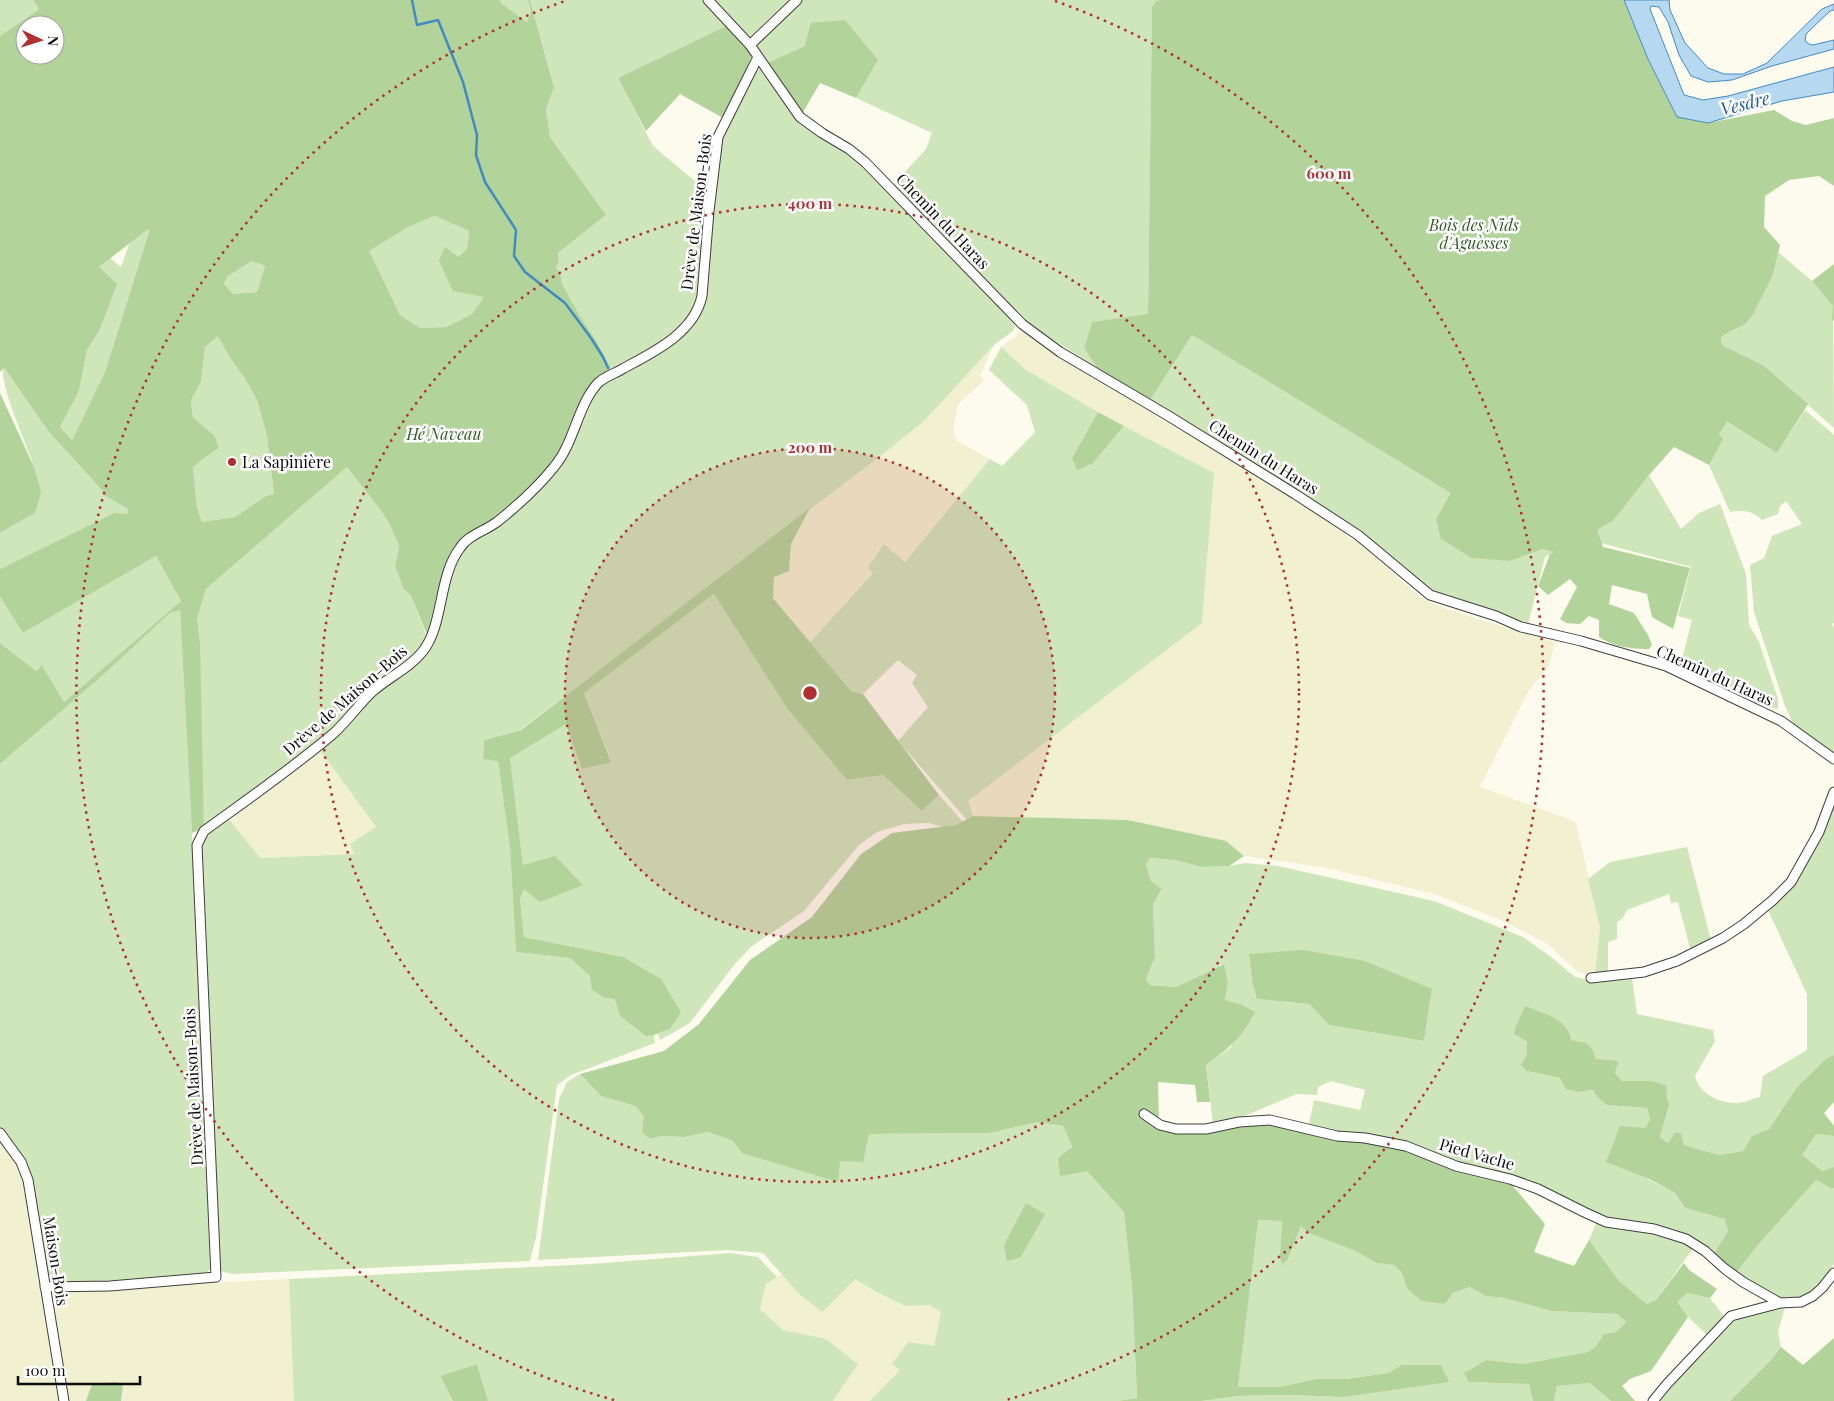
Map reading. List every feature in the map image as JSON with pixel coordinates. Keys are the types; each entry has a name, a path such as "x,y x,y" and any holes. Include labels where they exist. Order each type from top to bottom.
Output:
{"street":[{"name":"Chemin du Haras","path":"708,0 750,45 800,117 849,149 865,162 1022,324 1060,352 1199,434 1358,535 1430,595 1496,616 1521,627 1589,643 1666,666 1782,721 1834,759"},
{"path":"750,45 797,0"},
{"name":"Drève de Maison-Bois","path":"46,1287 102,1286 216,1277 197,845 204,831 310,754 377,688 410,664 423,651 434,630 449,569 459,548 465,542 496,523 555,466 571,440 592,392 600,381 656,351 691,320 699,308 702,296 709,211 718,137 758,57"},
{"path":"1591,978 1644,972 1677,961 1723,938 1744,924 1792,882 1819,832 1834,792"},
{"name":"Pied Vache","path":"1144,1114 1160,1125 1176,1129 1206,1129 1239,1122 1270,1120 1337,1136 1365,1138 1406,1146 1456,1166 1510,1179 1538,1189 1606,1222 1654,1229 1686,1239 1705,1251 1743,1282 1780,1303"},
{"name":"Maison-Bois","path":"0,1133 15,1152 26,1172 64,1401"},
{"path":"1653,1401 1731,1316 1780,1303 1801,1302 1813,1296 1834,1273"}],"green space":[{"path":"0,0 33,0 40,8 30,15 15,15 15,26 0,36"},
{"name":"Hé Naveau","path":"33,0 500,0 502,4 527,22 531,11 528,0 530,0 554,87 546,109 550,137 606,215 558,253 559,263 556,267 562,284 611,368 596,380 558,454 548,468 505,509 486,524 462,538 454,548 441,580 428,637 411,596 403,588 395,566 399,546 390,525 347,467 206,589 197,619 200,645 204,828 192,833 180,610 170,613 101,677 0,764 0,643 36,671 42,665 64,702 181,601 156,556 23,633 0,597 0,569 114,513 128,514 128,509 105,496 103,491 49,432 4,368 0,372 0,36 15,26 15,65 65,65 65,15 30,15 39,9","holes":["435,216 469,231 467,249 458,257 445,247 439,261 453,291 484,297 472,314 446,327 420,328 400,315 369,251 408,227","148,229 149,232 105,372 72,440 60,427 79,391 87,350 99,331 117,284 99,267","252,261 265,266 257,292 233,294 224,283 228,276","218,336 257,400 267,436 274,494 266,496 235,517 202,522 197,507 193,468 219,448 215,436 193,417 191,400 201,382 205,347"]},
{"path":"500,0 528,0 531,11 527,22 502,4"},
{"path":"530,0 705,0 728,25 618,78 653,146 707,191 700,288 694,309 683,324 653,348 611,368 562,284 556,267 559,263 558,253 606,215 550,137 546,109 554,86"},
{"path":"712,0 789,0 748,39"},
{"path":"799,0 1162,0 1156,1 1152,7 1148,315 1092,322 1084,348 1098,369 1027,323 893,185 926,149 932,133 856,98 878,60 805,46 767,63 755,45"},
{"name":"Bois des Nids d'Aguèsses","path":"1624,0 1648,59 1677,117 1708,123 1774,110 1792,121 1806,125 1834,118 1834,186 1819,176 1789,180 1765,196 1764,227 1780,245 1772,277 1753,314 1746,323 1721,337 1722,345 1763,365 1808,404 1777,453 1727,422 1719,434 1723,439 1709,465 1674,447 1613,521 1597,530 1603,547 1690,568 1673,629 1652,617 1647,594 1612,585 1609,604 1634,613 1648,635 1652,645 1649,649 1623,647 1599,637 1599,620 1589,616 1580,624 1566,623 1560,619 1577,587 1570,579 1548,595 1538,586 1550,554 1554,552 1543,549 1510,561 1472,558 1441,539 1436,519 1451,493 1192,335 1149,402 1098,369 1084,348 1092,322 1148,314 1152,7 1156,1"},
{"path":"845,20 878,60 856,98 820,83 802,114 767,63 805,46 811,23"},
{"path":"728,25 752,54 723,118 680,94 646,131 618,78"},
{"path":"760,68 798,119 849,152 995,300 1015,326 1013,331 994,345 925,420 892,447 520,730 484,740 483,759 498,760 510,848 516,952 570,958 590,976 605,998 615,999 645,1035 654,1035 655,1043 571,1075 557,1085 536,1237 530,1261 232,1274 221,1271 218,1254 206,990 202,842 208,833 228,818 260,858 354,854 350,844 376,827 319,749 364,702 418,652 322,740 204,828 197,619 206,589 347,467 390,525 399,546 395,566 403,588 411,596 427,637 444,570 455,546 462,538 486,524 602,374 654,355 703,307 720,138 752,76"},
{"path":"435,216 469,231 467,249 458,257 484,297 472,314 446,327 420,328 400,315 368,251 408,227"},
{"path":"148,228 149,232 105,372 72,440 60,427 79,391 87,350 99,331 99,267 110,258 121,267 130,242"},
{"path":"1778,252 1812,281 1833,306 1834,428 1763,365 1722,345 1721,337 1738,328 1775,261"},
{"path":"252,261 265,266 257,292 233,294 224,282 228,276"},
{"path":"1834,264 1834,321 1832,319 1833,306 1812,281"},
{"path":"1024,330 1087,375 1296,499 1360,544 1419,596 1446,609 1555,642 1549,666 1529,690 1480,787 1576,823 1600,927 1595,975 1578,972 1548,944 1499,919 1435,894 1322,867 1244,856 1226,841 1128,820 973,816 967,801 1202,623 1214,473 1098,412 1026,370 1001,347"},
{"path":"218,335 230,358 244,377 257,400 267,436 274,494 266,496 235,517 202,522 197,507 193,468 219,448 215,436 193,417 191,400 201,382 205,347"},
{"path":"1192,335 1452,493 1436,519 1510,561 1543,549 1555,552 1545,557 1528,624 1428,593 1356,530 1149,402"},
{"path":"994,345 980,376 984,380 958,404 953,431 957,441 990,459 905,562 884,544 873,572 810,642 773,598 774,577 789,571 791,544 810,508 925,420"},
{"path":"1001,347 1026,370 1098,412 1072,458 1093,463 1124,426 1214,473 1202,623 968,801 973,816 967,820 898,741 928,707 912,683 917,675 898,660 863,694 851,691 810,642 873,573 868,567 884,544 905,562 990,459 1002,466 1035,432 1027,405 989,370"},
{"path":"3,367 49,432 103,491 105,496 128,509 128,515 114,513 0,569 0,533 35,513 36,490 34,467 10,402 3,376"},
{"path":"0,393 34,467 41,492 35,513 0,533"},
{"path":"1805,410 1834,435 1834,623 1832,624 1834,628 1834,752 1794,725 1785,706 1754,612 1750,565 1764,558 1772,536 1802,524 1786,501 1780,506 1778,514 1762,520 1755,514 1747,512 1730,512 1709,465 1722,439 1719,434 1726,422 1777,453"},
{"path":"1098,412 1124,426 1093,463 1077,470 1072,458"},
{"path":"1649,475 1681,529 1699,513 1720,504 1746,574 1749,625 1759,642 1778,699 1778,709 1738,698 1680,667 1692,620 1678,616 1691,567 1582,538 1613,521"},
{"path":"810,508 791,544 789,571 774,577 773,598 851,691 863,694 939,795 922,811 883,775 847,780 787,708 714,594 584,693 611,762 582,769 566,724 510,758 523,865 555,856 583,885 540,902 524,889 520,899 524,937 623,957 661,979 681,1012 670,1029 646,1036 620,1016 615,999 605,998 592,990 590,976 570,958 516,952 510,848 498,761 483,759 484,740 521,730"},
{"path":"156,556 181,601 64,702 42,665 36,671 0,643 0,597 23,633"},
{"path":"714,594 787,707 847,780 883,775 922,811 939,795 963,822 943,827 929,823 904,824 877,832 859,845 804,911 752,946 734,965 690,1023 660,1040 658,1034 670,1029 623,957 524,937 520,899 524,889 523,866 510,758 566,723 582,769 611,761 584,693"},
{"path":"180,609 192,833 210,1269 204,1276 82,1285 70,1284 60,1282 43,1267 29,1169 0,1127 0,764 101,677 170,613"},
{"path":"319,749 376,827 350,844 354,854 260,858 228,818"},
{"path":"1834,803 1834,1055 1827,1058 1797,1087 1769,1129 1752,1136 1743,1151 1719,1155 1684,1145 1681,1133 1668,1143 1660,1137 1669,1105 1650,1081 1622,1081 1615,1073 1596,1059 1593,1050 1571,1040 1526,1006 1516,1026 1527,1041 1527,1071 1560,1078 1579,1092 1594,1090 1598,1098 1607,1105 1647,1108 1650,1119 1631,1171 1675,1193 1685,1208 1725,1219 1728,1231 1713,1255 1691,1240 1610,1220 1506,1173 1470,1166 1408,1142 1308,1128 1314,1100 1360,1110 1365,1090 1331,1081 1318,1087 1317,1095 1297,1094 1230,1122 1213,1125 1206,1065 1231,1047 1240,1004 1225,1000 1228,983 1223,964 1176,987 1150,985 1146,979 1155,957 1153,905 1162,890 1151,881 1146,864 1149,858 1175,860 1201,867 1229,866 1245,863 1278,866 1434,901 1523,937 1575,977 1592,981 1632,978 1637,1014 1713,1030 1715,1041 1695,1076 1697,1082 1705,1092 1716,1099 1729,1103 1739,1103 1760,1097 1763,1076 1807,1050 1807,994 1767,908 1799,879","holes":["1432,989 1424,1041 1329,1025 1309,1004 1257,999"]},
{"path":"973,816 1128,820 1226,841 1244,856 1229,866 1201,867 1175,860 1150,858 1146,864 1151,881 1162,889 1153,905 1155,957 1146,979 1150,985 1176,987 1224,964 1228,983 1225,1000 1240,1004 1255,1012 1245,1029 1234,1042 1206,1065 1210,1102 1197,1102 1195,1085 1158,1082 1159,1125 1200,1130 1274,1123 1400,1147 1512,1185 1545,1224 1534,1252 1574,1266 1589,1240 1619,1281 1647,1304 1656,1300 1684,1263 1689,1270 1717,1289 1710,1298 1687,1293 1677,1302 1688,1317 1651,1371 1630,1379 1622,1386 1635,1401 1611,1401 1590,1383 1557,1386 1554,1401 1533,1401 1529,1384 1469,1382 1464,1373 1487,1360 1523,1364 1588,1352 1596,1346 1604,1334 1616,1332 1626,1322 1617,1314 1551,1311 1504,1298 1486,1296 1470,1287 1453,1293 1445,1304 1421,1301 1407,1288 1402,1273 1394,1265 1376,1263 1356,1251 1309,1233 1301,1226 1288,1259 1282,1265 1280,1255 1282,1221 1258,1220 1238,1387 1279,1387 1317,1379 1346,1379 1388,1373 1402,1365 1441,1365 1449,1382 1342,1397 1290,1395 1237,1396 1202,1401 1117,1401 1137,1398 1132,1287 1124,1212 1087,1171 1060,1176 1058,1158 1072,1147 1063,1126 1038,1122 990,1133 869,1134 863,1162 840,1161 838,1182 742,1153 733,1141 708,1132 684,1137 661,1136 650,1139 642,1132 644,1116 635,1106 601,1096 580,1074 664,1051 699,1024 750,960 812,917 861,854 892,833 956,825"},
{"path":"1687,847 1711,940 1691,952 1678,902 1671,903 1669,894 1627,910 1623,918 1617,922 1617,939 1608,942 1608,975 1595,975 1600,927 1588,879 1610,862"},
{"path":"1303,950 1365,961 1432,989 1424,1041 1329,1025 1309,1004 1257,999 1249,954"},
{"path":"1525,1006 1560,1022 1569,1033 1571,1040 1586,1043 1593,1050 1596,1059 1618,1061 1615,1073 1622,1081 1650,1081 1666,1085 1669,1105 1660,1137 1668,1143 1675,1133 1681,1133 1684,1145 1719,1155 1743,1151 1752,1136 1769,1129 1797,1087 1827,1058 1834,1055 1834,1102 1824,1113 1834,1126 1834,1136 1816,1134 1802,1155 1822,1171 1834,1167 1834,1188 1832,1189 1816,1180 1757,1246 1736,1273 1713,1255 1728,1231 1725,1219 1685,1208 1675,1193 1651,1180 1606,1162 1620,1126 1646,1128 1650,1119 1647,1108 1607,1105 1598,1098 1593,1090 1579,1092 1566,1089 1560,1078 1527,1071 1521,1065 1527,1055 1527,1041 1514,1034"},
{"path":"580,1074 601,1096 635,1106 644,1115 650,1139 661,1136 684,1137 708,1132 733,1141 840,1161 866,1149 868,1134 990,1133 1038,1122 1063,1126 1072,1148 1087,1170 1124,1211 1132,1287 1137,1398 1117,1401 870,1401 900,1370 892,1364 908,1342 934,1346 941,1312 930,1305 905,1306 855,1279 822,1312 800,1295 763,1253 727,1250 538,1260 559,1099 567,1082","holes":["1026,1203 1044,1214 1021,1257"]},
{"path":"1816,1134 1834,1136 1834,1167 1822,1171 1801,1155"},
{"path":"0,1138 25,1178 61,1401 0,1401"},
{"path":"1816,1180 1832,1189 1834,1188 1834,1264 1819,1286 1807,1295 1787,1301 1736,1273 1757,1246"},
{"path":"1026,1203 1045,1214 1021,1257 1007,1261 1004,1245"},
{"path":"1257,1220 1282,1221 1280,1255 1288,1259 1301,1226 1356,1251 1376,1263 1394,1265 1402,1273 1408,1288 1421,1301 1445,1304 1453,1293 1470,1287 1486,1296 1504,1298 1551,1311 1617,1314 1626,1322 1616,1332 1604,1334 1596,1346 1588,1352 1523,1364 1487,1360 1469,1382 1529,1384 1533,1401 1202,1401 1237,1396 1290,1395 1342,1397 1444,1373 1441,1365 1402,1365 1388,1373 1346,1379 1317,1379 1279,1387 1238,1387"},
{"path":"1597,1221 1663,1234 1694,1247 1656,1300 1647,1304 1619,1281 1589,1240"},
{"path":"730,1253 758,1257 777,1277 766,1284 760,1309 783,1330 826,1339 858,1364 833,1401 488,1401 477,1364 440,1376 453,1401 294,1401 289,1279 592,1264"},
{"path":"782,1274 800,1295 855,1279 876,1293 905,1306 930,1305 942,1312 934,1346 901,1370 870,1401 833,1401 858,1364 826,1339 783,1330 760,1309 766,1284"},
{"path":"289,1279 294,1401 68,1401 50,1294 153,1285"},
{"path":"1687,1293 1710,1298 1725,1318 1709,1337 1688,1317 1676,1302"},
{"path":"1785,1307 1778,1332 1781,1347 1771,1360 1730,1401 1660,1401 1688,1368 1735,1320 1744,1316"},
{"path":"1834,1338 1834,1401 1730,1401 1771,1360 1781,1347 1803,1365"},
{"path":"477,1364 488,1401 453,1401 440,1376"},
{"path":"115,1382 123,1384 121,1401 86,1401 92,1384"},
{"path":"1590,1383 1611,1401 1554,1401 1557,1386"}],"water":[{"name":"Vesdre","path":"1624,0 1669,0 1670,10 1685,43 1708,68 1724,74 1743,74 1767,63 1822,9 1834,4 1834,10 1830,11 1806,34 1805,41 1813,45 1834,40 1834,49 1772,66 1732,80 1708,82 1691,76 1679,55 1668,22 1659,7 1651,6 1650,9 1684,95 1703,100 1728,96 1834,67 1834,92 1782,101 1708,123 1677,117 1648,59"}],"waterway":[{"path":"412,0 417,25 438,20 463,82 477,135 476,155 485,182 516,230 514,256 525,272 565,303 591,338 608,368"}],"place":[{"name":"La Sapinière","path":"232,462"}]}
